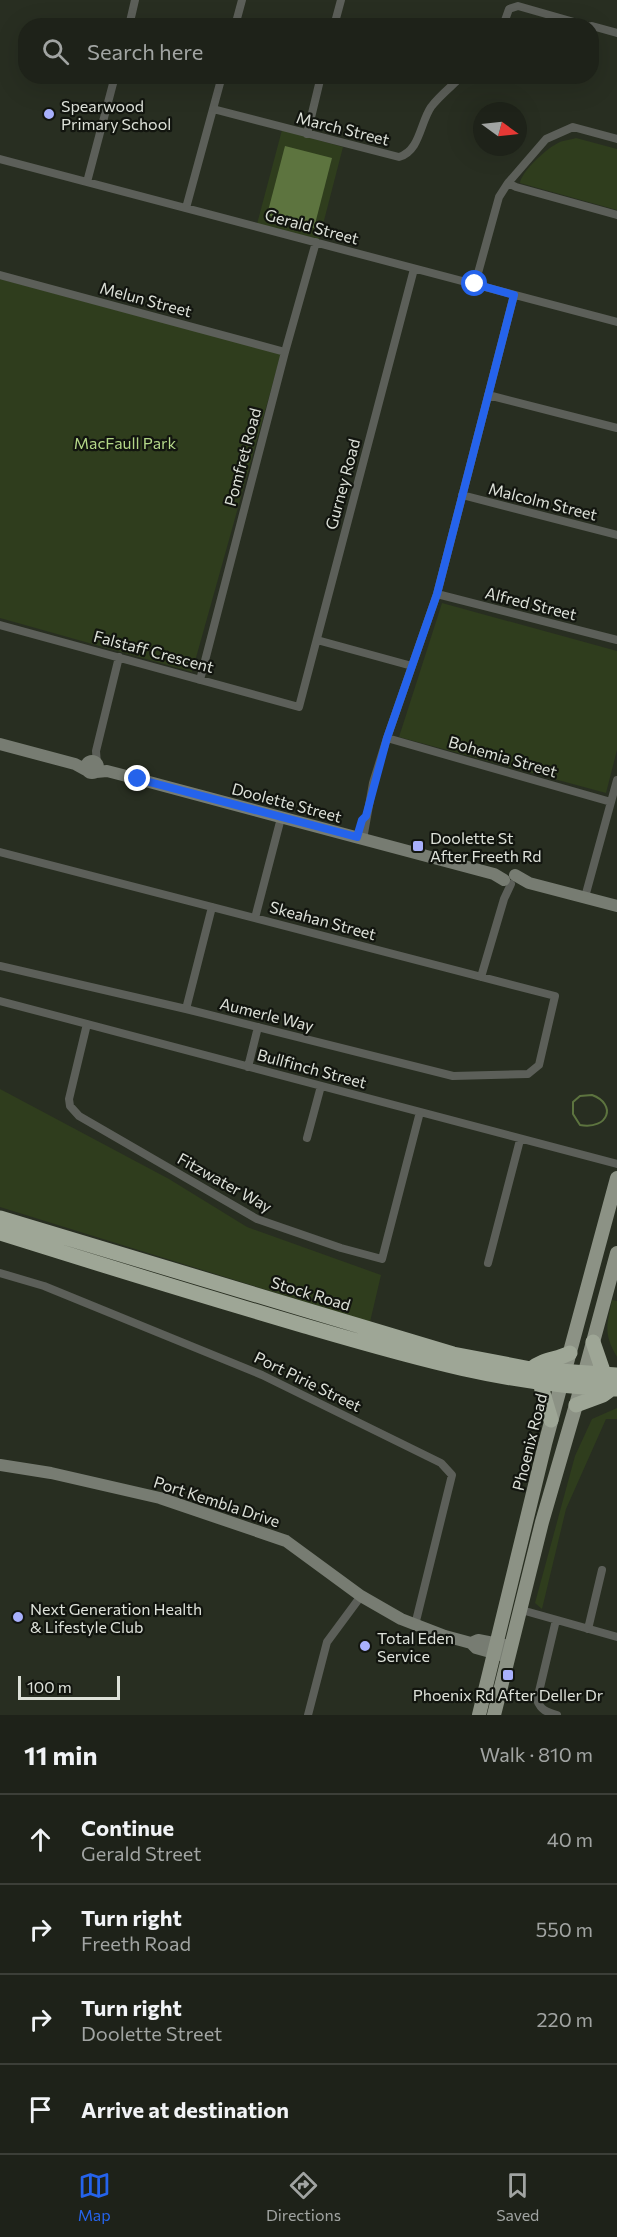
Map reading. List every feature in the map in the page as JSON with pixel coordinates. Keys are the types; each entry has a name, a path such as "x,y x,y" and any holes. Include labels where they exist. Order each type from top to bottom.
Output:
{"highway":[{"name":"Stock Road","path":"0,1218 432,1349 472,1359 531,1369 563,1379"},
{"name":"Stock Road","path":"0,1233 187,1292 461,1369 540,1383 563,1379 613,1382"},
{"path":"576,1405 603,1395 613,1382 593,1342"},
{"path":"531,1369 540,1362 557,1359 570,1353"},
{"path":"540,1383 551,1420"}],"main road":[{"name":"Phoenix Road","path":"479,1715 502,1650 513,1608 551,1420 617,1179"},
{"name":"Phoenix Road","path":"513,1608 542,1522 617,1253"},
{"name":"Phoenix Road","path":"494,1715 502,1650"}],"street":[{"path":"131,18 135,0"},
{"path":"237,18 242,0"},
{"path":"336,18 341,0"},
{"path":"506,18 509,9 518,6 561,18"},
{"path":"599,28 617,33"},
{"path":"87,182 113,84"},
{"path":"186,208 220,84"},
{"path":"307,134 319,84"},
{"name":"March Street","path":"213,109 399,157 406,155 414,147 432,106 454,84"},
{"path":"475,284 499,198 508,183 546,139 573,128 617,140"},
{"name":"Gerald Street","path":"0,159 617,322"},
{"path":"508,183 617,215"},
{"name":"Pomfret Road","path":"200,680 285,352 316,242"},
{"name":"Gurney Road","path":"299,707 414,269"},
{"name":"Melun Street","path":"0,275 285,352"},
{"path":"360,838 362,820 366,816 387,738 437,594 514,295"},
{"path":"488,395 617,428"},
{"name":"Malcolm Street","path":"462,495 617,535"},
{"name":"Alfred Street","path":"437,594 617,640"},
{"name":"Falstaff Crescent","path":"0,625 299,707"},
{"path":"317,640 412,666"},
{"path":"92,764 118,657"},
{"name":"Bohemia Street","path":"387,738 611,802"},
{"name":"Doolette Street","path":"1,748 92,764 281,818 617,906"},
{"path":"585,897 617,780"},
{"path":"255,918 281,818"},
{"name":"Skeahan Street","path":"0,852 555,996 538,1065 528,1074"},
{"path":"481,976 504,899 507,879"},
{"path":"186,1009 212,907"},
{"name":"Aumerle Way","path":"0,966 186,1009 453,1076 528,1074"},
{"name":"Bullfinch Street","path":"0,1001 617,1164"},
{"name":"Fitzwater Way","path":"87,1024 69,1099 70,1106 79,1116 256,1219 341,1248 382,1259 420,1112"},
{"path":"248,1066 258,1027"},
{"path":"307,1138 321,1086"},
{"path":"488,1263 520,1140"},
{"name":"Port Pirie Street","path":"0,1273 44,1286 262,1375 441,1463 452,1475 415,1625"},
{"name":"Port Kembla Drive","path":"0,1465 51,1473 160,1497 285,1541 361,1596 415,1625 471,1643 476,1648 502,1650"},
{"path":"588,1629 602,1570"},
{"path":"308,1715 327,1642 361,1596"},
{"path":"513,1608 617,1637"},
{"path":"556,1620 537,1700 540,1708 547,1713 557,1715"}],"green space":[{"path":"282,130 343,147 319,240 257,224"},
{"path":"576,138 617,149 617,210 520,183 521,178 535,161 548,150 560,142"},
{"name":"MacFaull Park","path":"0,279 281,354 192,672 0,618"},
{"path":"442,603 617,651 617,750 606,793 399,737"},
{"path":"0,1089 169,1179 247,1227 381,1275 370,1322 0,1207"},
{"path":"612,1300 617,1301 617,1357 607,1329"},
{"path":"617,1408 617,1419 606,1419 566,1509 542,1609 535,1603 575,1456 592,1419"}],"shaded area":[{"path":"285,146 332,158 314,228 267,215"}],"waterway":[{"path":"592,1095 605,1104 606,1115 598,1124 580,1125 573,1114 573,1102 580,1096 592,1095"}],"place":[{"name":"Spearwood Primary School","path":"49,114"},
{"name":"Doolette St After Freeth Rd","path":"418,846"},
{"name":"Next Generation Health & Lifestyle Club","path":"18,1617"},
{"name":"Total Eden Service","path":"365,1646"},
{"name":"Phoenix Rd After Deller Dr","path":"508,1675"}],"route":[{"path":"138,779 357,837 362,820 366,816 373,783 387,738 437,594 514,295 475,284"}]}
